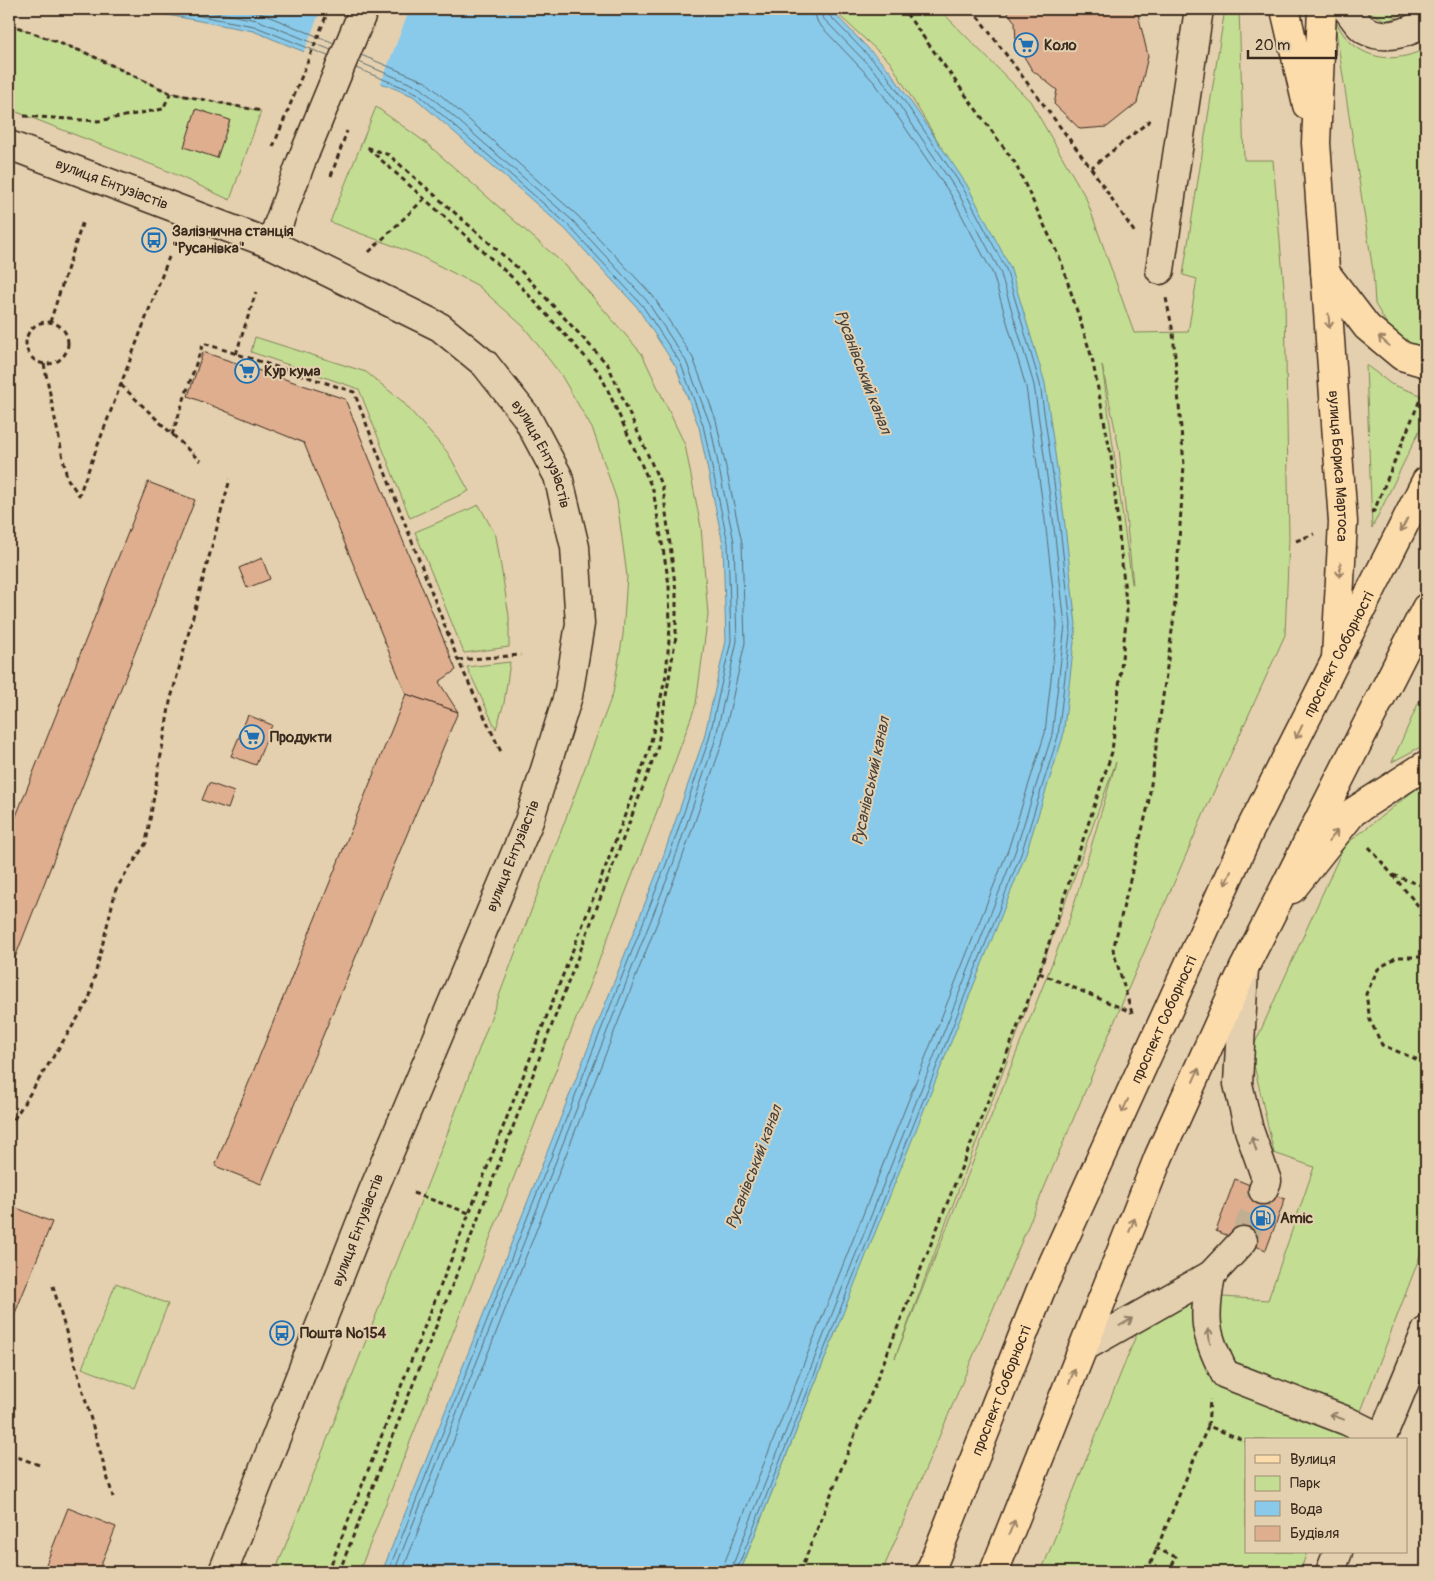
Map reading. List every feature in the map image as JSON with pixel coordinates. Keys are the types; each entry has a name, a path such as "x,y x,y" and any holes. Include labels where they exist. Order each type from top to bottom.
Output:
{"main road":[{"name":"вулиця Бориса Мартоса","path":"1284,9 1316,143"},
{"name":"вулиця Бориса Мартоса","path":"1322,9 1316,143 1343,522 1336,658"},
{"path":"1326,272 1367,327 1402,356 1426,363"},
{"name":"проспект Соборності","path":"930,1572 1040,1292 1250,832 1426,481"},
{"path":"994,1572 1159,1156 1244,968 1426,608"},
{"path":"1271,916 1353,812 1426,765"}],"street":[{"path":"271,244 301,162 364,9"},
{"path":"1160,270 1199,9"},
{"path":"1347,9 1365,30 1387,35 1411,32 1426,21"},
{"name":"вулиця Ентузіастів","path":"9,145 271,244 440,327 485,364 526,416 558,476 575,547 580,624 568,696 529,821 373,1191 223,1572"},
{"path":"1244,968 1238,1084 1249,1130 1267,1181 1263,1190"},
{"path":"1084,1347 1211,1274 1243,1241"},
{"path":"1211,1274 1205,1309 1209,1344 1225,1374 1348,1421 1379,1438"},
{"path":"1381,1438 1426,1331"},
{"path":"1330,1572 1337,1554"}],"path":[{"path":"273,147 329,9"},
{"path":"800,1572 1040,973 1112,752 1127,612 1111,456 1092,358 1061,261 1015,163 904,9"},
{"path":"972,9 1091,168 1160,270 1173,332 1184,465 1174,616 1148,806 1113,950 1132,1013 1040,973"},
{"path":"975,13 981,9"},
{"path":"9,24 86,53 170,94 260,111"},
{"path":"24,116 98,121 163,109 170,94"},
{"path":"1091,168 1157,114"},
{"path":"368,252 424,199"},
{"path":"50,322 83,221"},
{"path":"44,364 67,478 79,496 168,257"},
{"path":"236,354 256,292"},
{"path":"50,322 63,329 67,335 68,347 60,359 54,363 44,364 31,357 28,351 27,339 34,327 40,323 50,322"},
{"path":"172,435 203,343 354,392 458,660 502,754"},
{"path":"1296,541 1374,511 1426,384"},
{"path":"120,385 200,462"},
{"path":"9,1127 89,1000 116,889 146,843 170,702 230,479"},
{"path":"458,660 521,655"},
{"path":"1369,847 1426,915"},
{"path":"1393,875 1426,888"},
{"path":"1426,941 1422,957 1426,970"},
{"path":"1422,957 1396,957 1378,970 1366,994 1370,1020 1382,1045 1422,1062 1426,1068"},
{"path":"1422,1062 1426,1054"},
{"path":"413,1193 469,1213"},
{"path":"53,1286 113,1497"},
{"path":"1147,1572 1155,1548 1208,1426 1245,1441"},
{"path":"9,1454 42,1466"},
{"path":"1155,1548 1176,1557 1169,1572"}],"green space":[{"path":"832,9 939,9 1030,101 1086,198 1134,333 1188,332 1197,279 1183,275 1225,9 1239,9 1244,160 1273,160 1285,299 1289,539 1285,635 1205,811 1132,980 882,1572 740,1572 837,1328 945,153 890,62","holes":["1102,365 1119,449 1133,584 1132,584","1116,762 1070,918 895,1358 1015,1040"]},
{"path":"1368,9 1404,9 1397,17 1386,21"},
{"path":"1334,18 1349,41 1367,53 1376,56 1386,58 1407,56 1426,48 1426,348 1416,350 1394,336 1375,304 1373,271"},
{"path":"9,24 86,53 170,93 261,111 230,200 168,171 9,109"},
{"path":"376,107 425,142 566,266 642,354 685,445 701,527 708,615 696,704 649,833 359,1572 275,1572 446,1137 613,693 623,635 627,576 617,501 593,430 561,375 524,327 477,285 418,255 330,222"},
{"path":"255,337 366,372 402,401 448,453 469,491 410,518 359,389 251,352"},
{"path":"1366,365 1391,384 1426,397 1426,417 1372,528"},
{"path":"479,505 496,536 509,616 509,647 464,653 415,532"},
{"path":"510,662 504,703 496,729 467,667"},
{"path":"1426,686 1426,744 1392,762"},
{"path":"1426,781 1426,1240 1351,1438 1245,1438 1245,1554 1306,1554 1300,1572 1041,1572 1139,1328 1193,1295 1268,1300 1314,1167 1274,1153 1251,1052 1344,846"},
{"path":"116,1283 168,1304 135,1388 82,1368"}],"water":[{"name":"Русанівський канал","path":"136,9 830,9 890,71 967,185 1010,267 1045,383 1064,517 1076,625 1063,737 1025,856 740,1572 382,1572 662,860 704,738 726,641 723,544 699,427 676,367 637,307 565,229 413,96 253,31"}],"pier":[{"path":"321,9 410,9 380,85 303,54"}],"building":[{"path":"1005,9 1129,9 1138,14 1148,56 1137,103 1107,127 1080,129 1054,104 1057,90 1032,70 1016,43 1015,22"},
{"path":"196,109 230,120 217,158 184,147"},
{"path":"203,352 345,399 456,670 439,682 458,712 406,694 304,443 188,396"},
{"path":"148,482 195,500 9,973 9,834"},
{"path":"262,558 270,579 247,588 239,568"},
{"path":"406,694 458,712 261,1184 215,1166"},
{"path":"248,715 272,725 256,765 231,756"},
{"path":"209,783 234,792 228,809 202,800"},
{"path":"1235,1179 1285,1199 1266,1250 1216,1231"},
{"path":"9,1205 52,1222 9,1328"},
{"path":"68,1508 116,1527 98,1572 43,1572"}],"tunnel":[{"path":"1243,1241 1263,1190"}],"place":[{"name":"Коло","path":"1026,45"},
{"name":"Залізнична станція \"Русанівка\"","path":"154,240"},
{"name":"Кур кума","path":"247,371"},
{"name":"Продукти","path":"252,737"},
{"name":"Amic","path":"1263,1218"},
{"name":"Пошта №154","path":"282,1333"}]}
